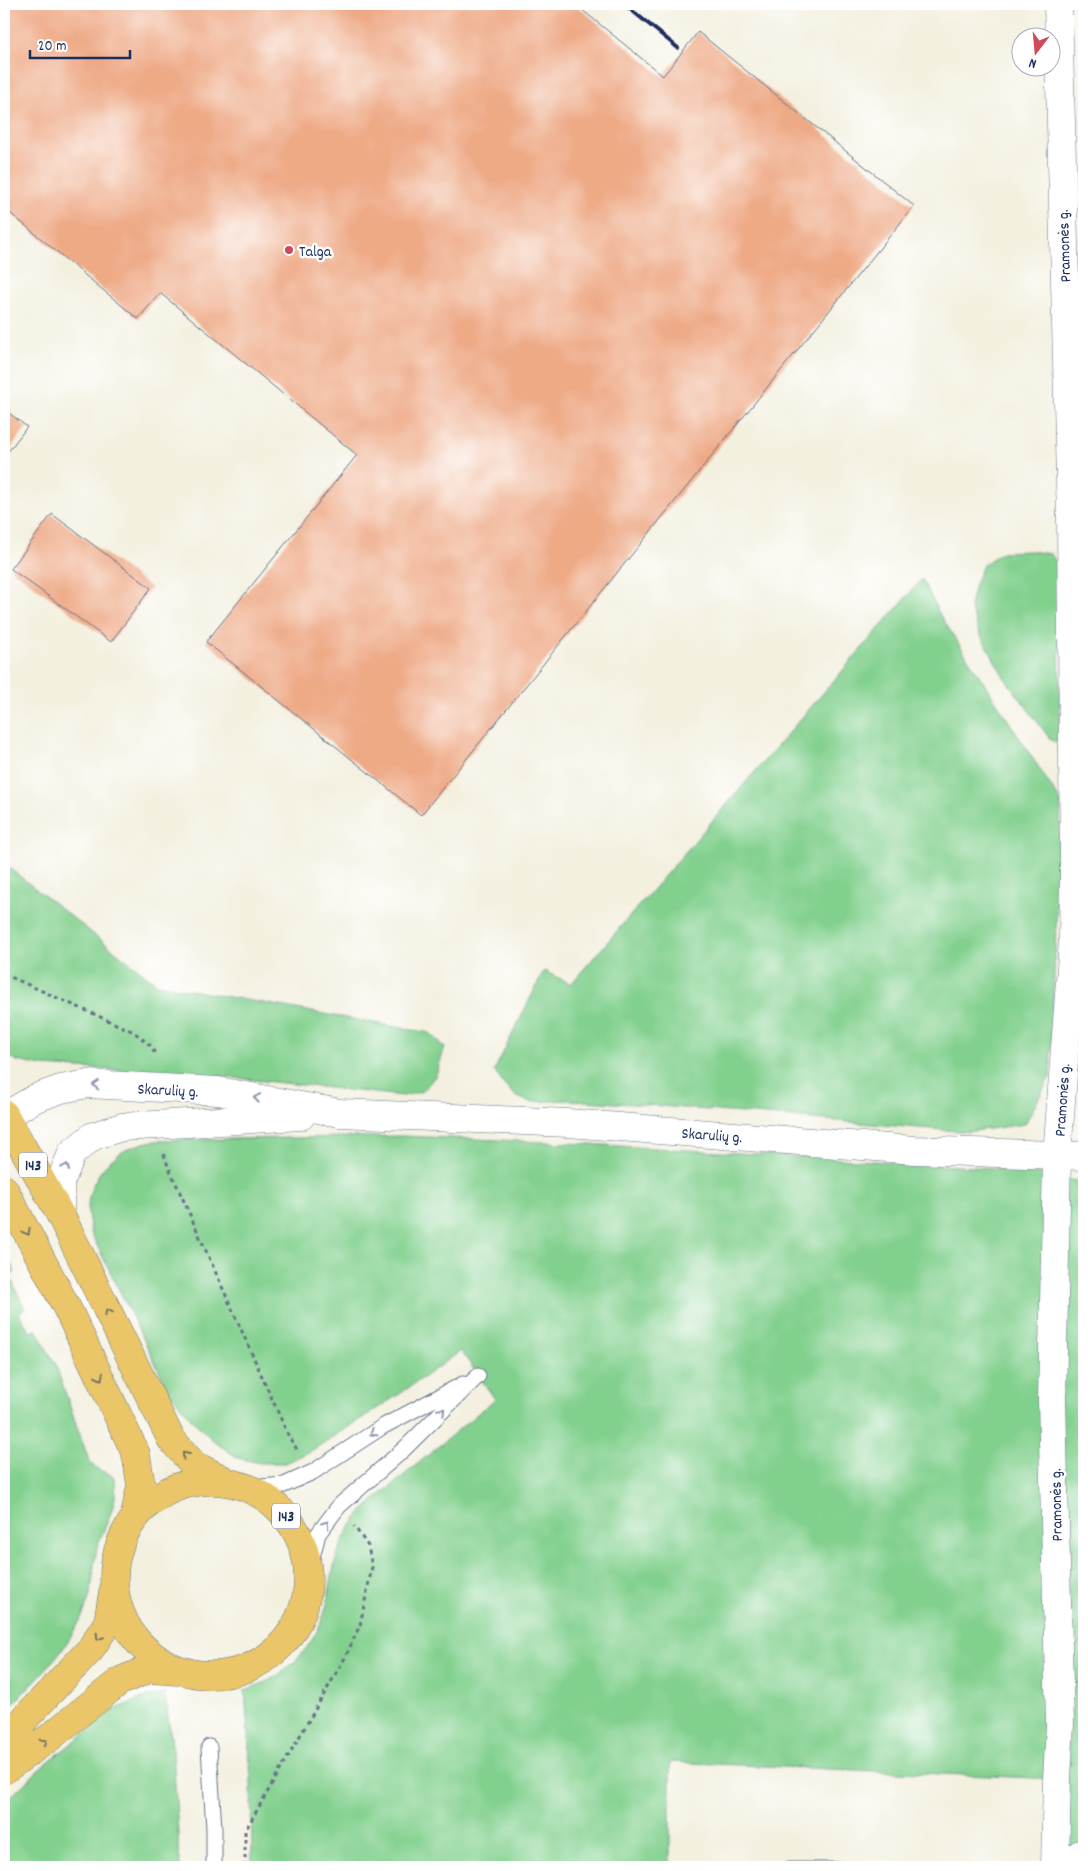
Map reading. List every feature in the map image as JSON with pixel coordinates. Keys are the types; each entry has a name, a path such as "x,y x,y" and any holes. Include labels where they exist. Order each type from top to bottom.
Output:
{"main road":[{"name":"143","path":"4,1117 60,1214 171,1439 194,1465 272,1502 290,1520 303,1543 309,1569 307,1596 298,1622 282,1645 261,1662 235,1673 208,1676 180,1671 149,1669 120,1681 50,1737 4,1770"},
{"name":"143","path":"4,1189 68,1310 136,1454 141,1485 135,1515"},
{"name":"143","path":"180,1671 156,1659 135,1641 121,1617 114,1591 113,1570 116,1551 124,1532 135,1515 154,1498 176,1486 200,1480 237,1485"},
{"name":"143","path":"4,1748 27,1716 90,1650 108,1622 114,1591"}],"street":[{"name":"Pramonės g.","path":"1055,1867 1060,1724 1052,1400 1057,1156 1073,940 1074,870 1071,520 1058,4"},
{"name":"Skarulių g.","path":"4,1117 36,1098 61,1089 88,1084 218,1091 340,1113"},
{"name":"Skarulių g.","path":"60,1214 60,1183 72,1154 93,1136 122,1127 340,1113 568,1123 914,1150 1084,1156"},
{"path":"1064,1867 1084,1853"}],"lane":[{"path":"237,1485 284,1484 313,1472 382,1427 478,1376 402,1451 339,1506 318,1534 309,1569"},
{"path":"209,1748 214,1829 214,1867"}],"path":[{"path":"4,974 134,1032 144,1039 151,1046 160,1067 161,1089"},
{"path":"162,1124 163,1151 166,1161 289,1437 313,1472"},
{"path":"245,1867 245,1831 346,1656 360,1625 372,1566 371,1556 363,1537 339,1506"}],"green space":[{"path":"1031,551 1051,554 1059,567 1060,737 1056,742 1051,740 1004,677 979,632 970,607 975,584 983,565 1002,552"},
{"path":"922,579 940,615 1061,802 1050,1077 1025,1124 967,1132 648,1105 568,1100 531,1102 517,1097 505,1086 494,1071 544,971 571,984"},
{"path":"4,864 157,984 430,1033 445,1047 436,1075 423,1091 403,1096 218,1076 42,1066 17,1061 4,1054"},
{"path":"402,1136 569,1143 1009,1169 1084,1182 1084,1867 1055,1867 1056,1779 670,1762 670,1867 252,1867 251,1779 245,1690 280,1674 299,1657 312,1640 325,1612 339,1550 349,1530 361,1514 380,1495 495,1399 461,1351 401,1393 311,1451 286,1463 260,1463 238,1458 215,1442 193,1421 169,1391 91,1233 88,1212 89,1197 98,1176 113,1159 133,1147 148,1142"},
{"path":"4,1249 15,1272 10,1277 25,1309 19,1313 30,1332 36,1330 55,1363 89,1461 97,1469 113,1476 115,1493 114,1502 98,1545 91,1592 83,1615 65,1646 54,1660 4,1713"},
{"path":"165,1694 173,1752 180,1867 4,1867 4,1803 43,1766 114,1710 142,1698"}],"building":[{"path":"4,4 575,4 663,76 698,32 914,206 421,815 206,642 357,455 160,293 138,319 4,208"},
{"path":"4,409 27,427 4,457"},
{"path":"52,514 151,588 111,642 11,569"},
{"path":"785,1862 848,1862 848,1867 785,1867"},
{"path":"943,1865 973,1865 973,1867 943,1867"}],"railway":[{"path":"624,4 678,48"}],"place":[{"name":"Talga","path":"289,250"}]}
